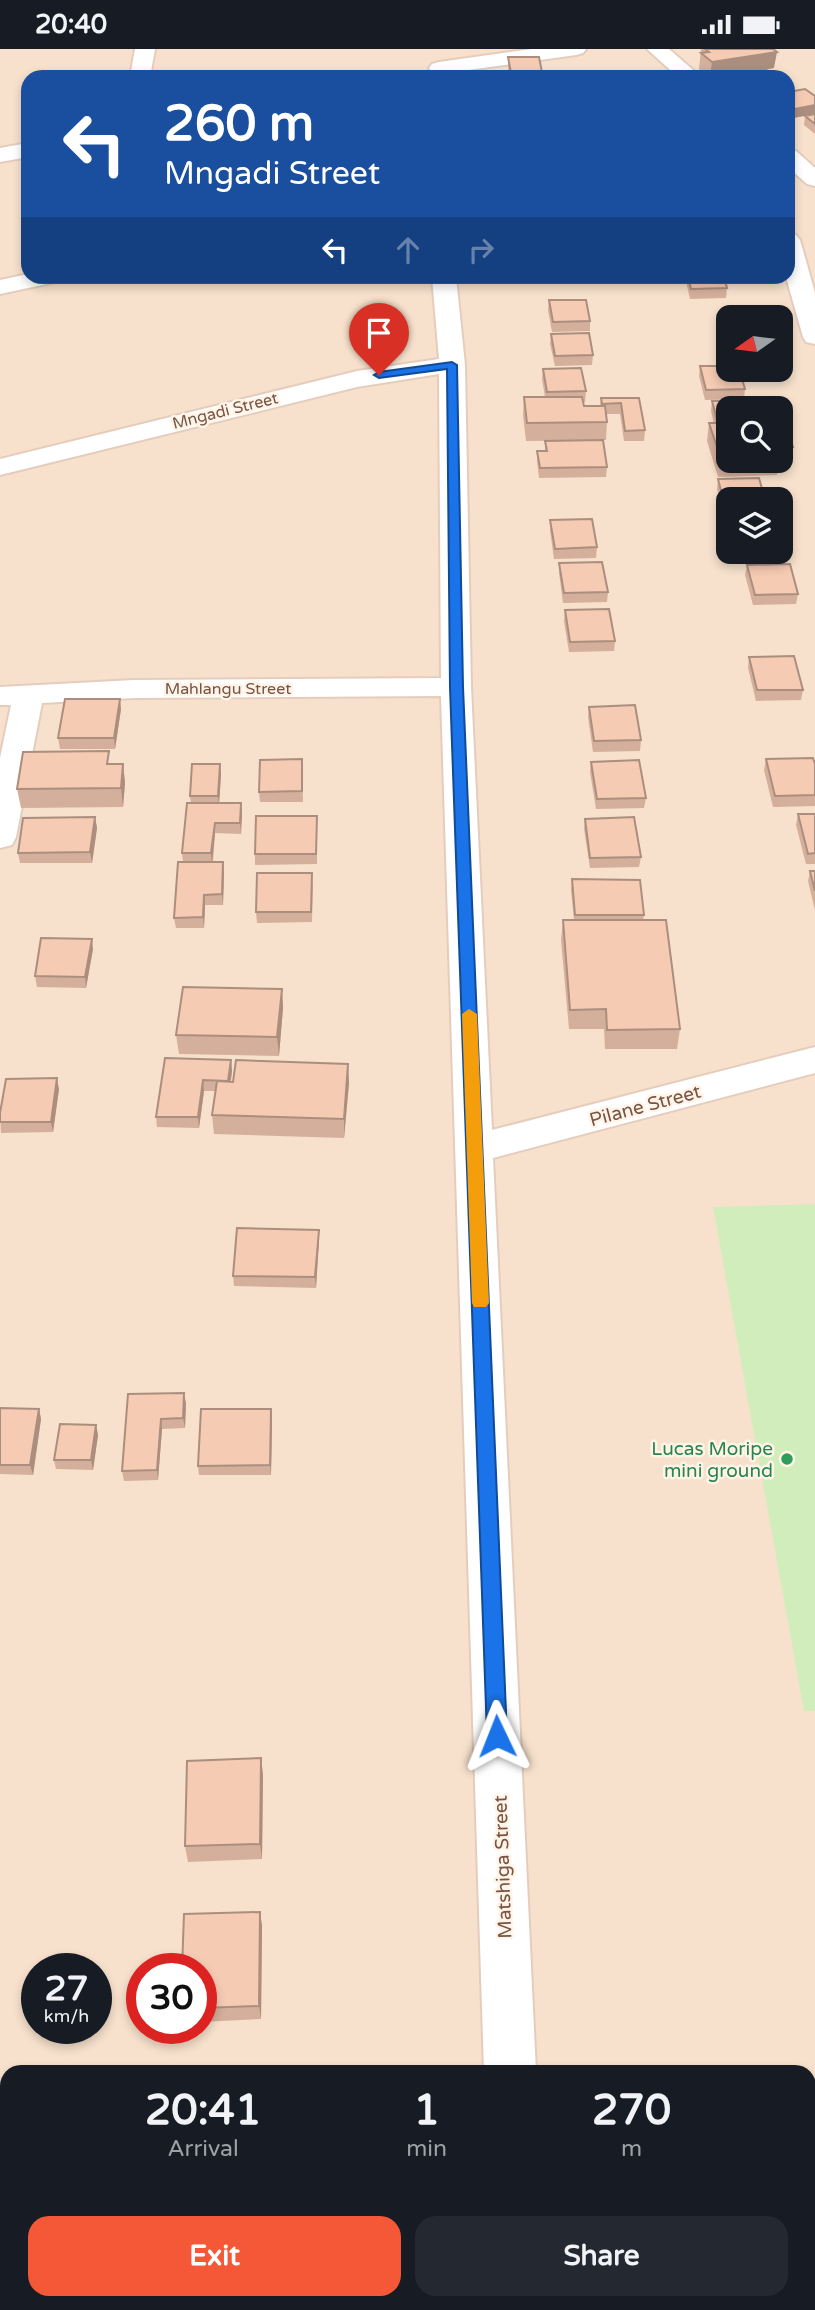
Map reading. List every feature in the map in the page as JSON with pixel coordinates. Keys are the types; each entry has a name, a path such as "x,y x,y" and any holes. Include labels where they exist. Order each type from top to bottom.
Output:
{"street":[{"path":"141,70 145,49"},
{"path":"439,65 576,49"},
{"path":"657,49 682,70"},
{"path":"0,155 21,151"},
{"path":"795,162 815,179"},
{"path":"795,265 815,337"},
{"path":"0,287 21,283"},
{"name":"Matshiga Street","path":"445,284 452,365 456,687 510,2065"},
{"name":"Mngadi Street","path":"0,467 357,379 452,365"},
{"name":"Mahlangu Street","path":"15,695 134,689 456,687"},
{"path":"0,837 15,695"},
{"name":"Pilane Street","path":"474,1149 815,1060"}],"shaded area":[{"path":"0,49 815,49 815,2065 0,2065"}],"green space":[{"name":"Lucas Moripe mini ground","path":"815,1204 815,1711 804,1711 713,1207"}],"building":[{"path":"705,49 773,49 777,52 712,62 701,53 709,52"},
{"path":"508,57 539,57 542,70 510,70"},
{"path":"805,89 815,96 815,105 795,109 795,91"},
{"path":"815,114 815,124 805,116"},
{"path":"690,284 726,284 727,288 691,289"},
{"path":"549,300 586,300 590,321 553,322"},
{"path":"589,333 593,355 555,356 551,334"},
{"path":"700,366 716,366 716,382 743,382 745,389 706,390"},
{"path":"581,368 586,391 547,392 543,369"},
{"path":"524,397 582,397 584,406 605,406 607,422 527,423"},
{"path":"601,398 639,398 645,430 625,431 621,403 602,404"},
{"path":"709,423 716,423 716,444"},
{"path":"603,440 607,467 540,468 537,451 547,451 545,441"},
{"path":"759,478 762,487 720,487 718,479"},
{"path":"592,519 597,547 555,549 550,520"},
{"path":"602,562 608,592 564,593 559,563"},
{"path":"790,564 798,594 755,595 747,565"},
{"path":"609,609 615,641 570,642 565,610"},
{"path":"794,656 803,690 757,690 749,657"},
{"path":"65,699 120,699 114,738 58,738"},
{"path":"635,705 641,740 594,741 589,707"},
{"path":"109,751 107,764 123,764 121,788 17,789 23,752"},
{"path":"813,758 815,795 775,796 766,759"},
{"path":"302,759 302,791 259,792 260,760"},
{"path":"639,760 646,798 597,799 591,762"},
{"path":"192,764 220,764 218,796 190,796"},
{"path":"187,803 241,803 240,823 215,823 211,853 182,853"},
{"path":"798,814 815,814 815,853 808,854"},
{"path":"256,816 317,816 316,854 255,854"},
{"path":"95,817 90,852 18,853 23,818"},
{"path":"634,817 641,857 590,858 585,819"},
{"path":"178,862 223,862 222,894 204,895 203,917 174,918"},
{"path":"810,871 815,871 815,891"},
{"path":"257,873 312,873 311,912 256,912"},
{"path":"572,879 640,880 644,915 575,915"},
{"path":"563,920 666,920 680,1029 607,1030 606,1009 570,1010"},
{"path":"41,938 92,939 85,977 35,976"},
{"path":"183,987 282,989 277,1037 176,1035"},
{"path":"165,1058 231,1060 228,1081 203,1080 198,1117 156,1117"},
{"path":"236,1060 348,1064 344,1119 212,1115 217,1081 233,1082"},
{"path":"57,1078 51,1122 0,1122 6,1079"},
{"path":"237,1228 319,1230 315,1277 233,1276"},
{"path":"184,1393 183,1418 161,1419 157,1470 122,1471 128,1394"},
{"path":"0,1408 39,1409 30,1465 0,1465"},
{"path":"201,1409 271,1409 270,1465 198,1466"},
{"path":"60,1424 96,1425 91,1460 54,1460"},
{"path":"261,1758 260,1844 185,1846 187,1761"},
{"path":"260,1912 259,2006 217,2007 217,1953 183,1953 184,1914"}],"slow traffic":[{"path":"469,1014 480,1303"}],"place":[{"name":"Lucas Moripe mini ground","path":"787,1459"}],"route":[{"path":"379,375 452,365 456,687 497,1736"}]}
